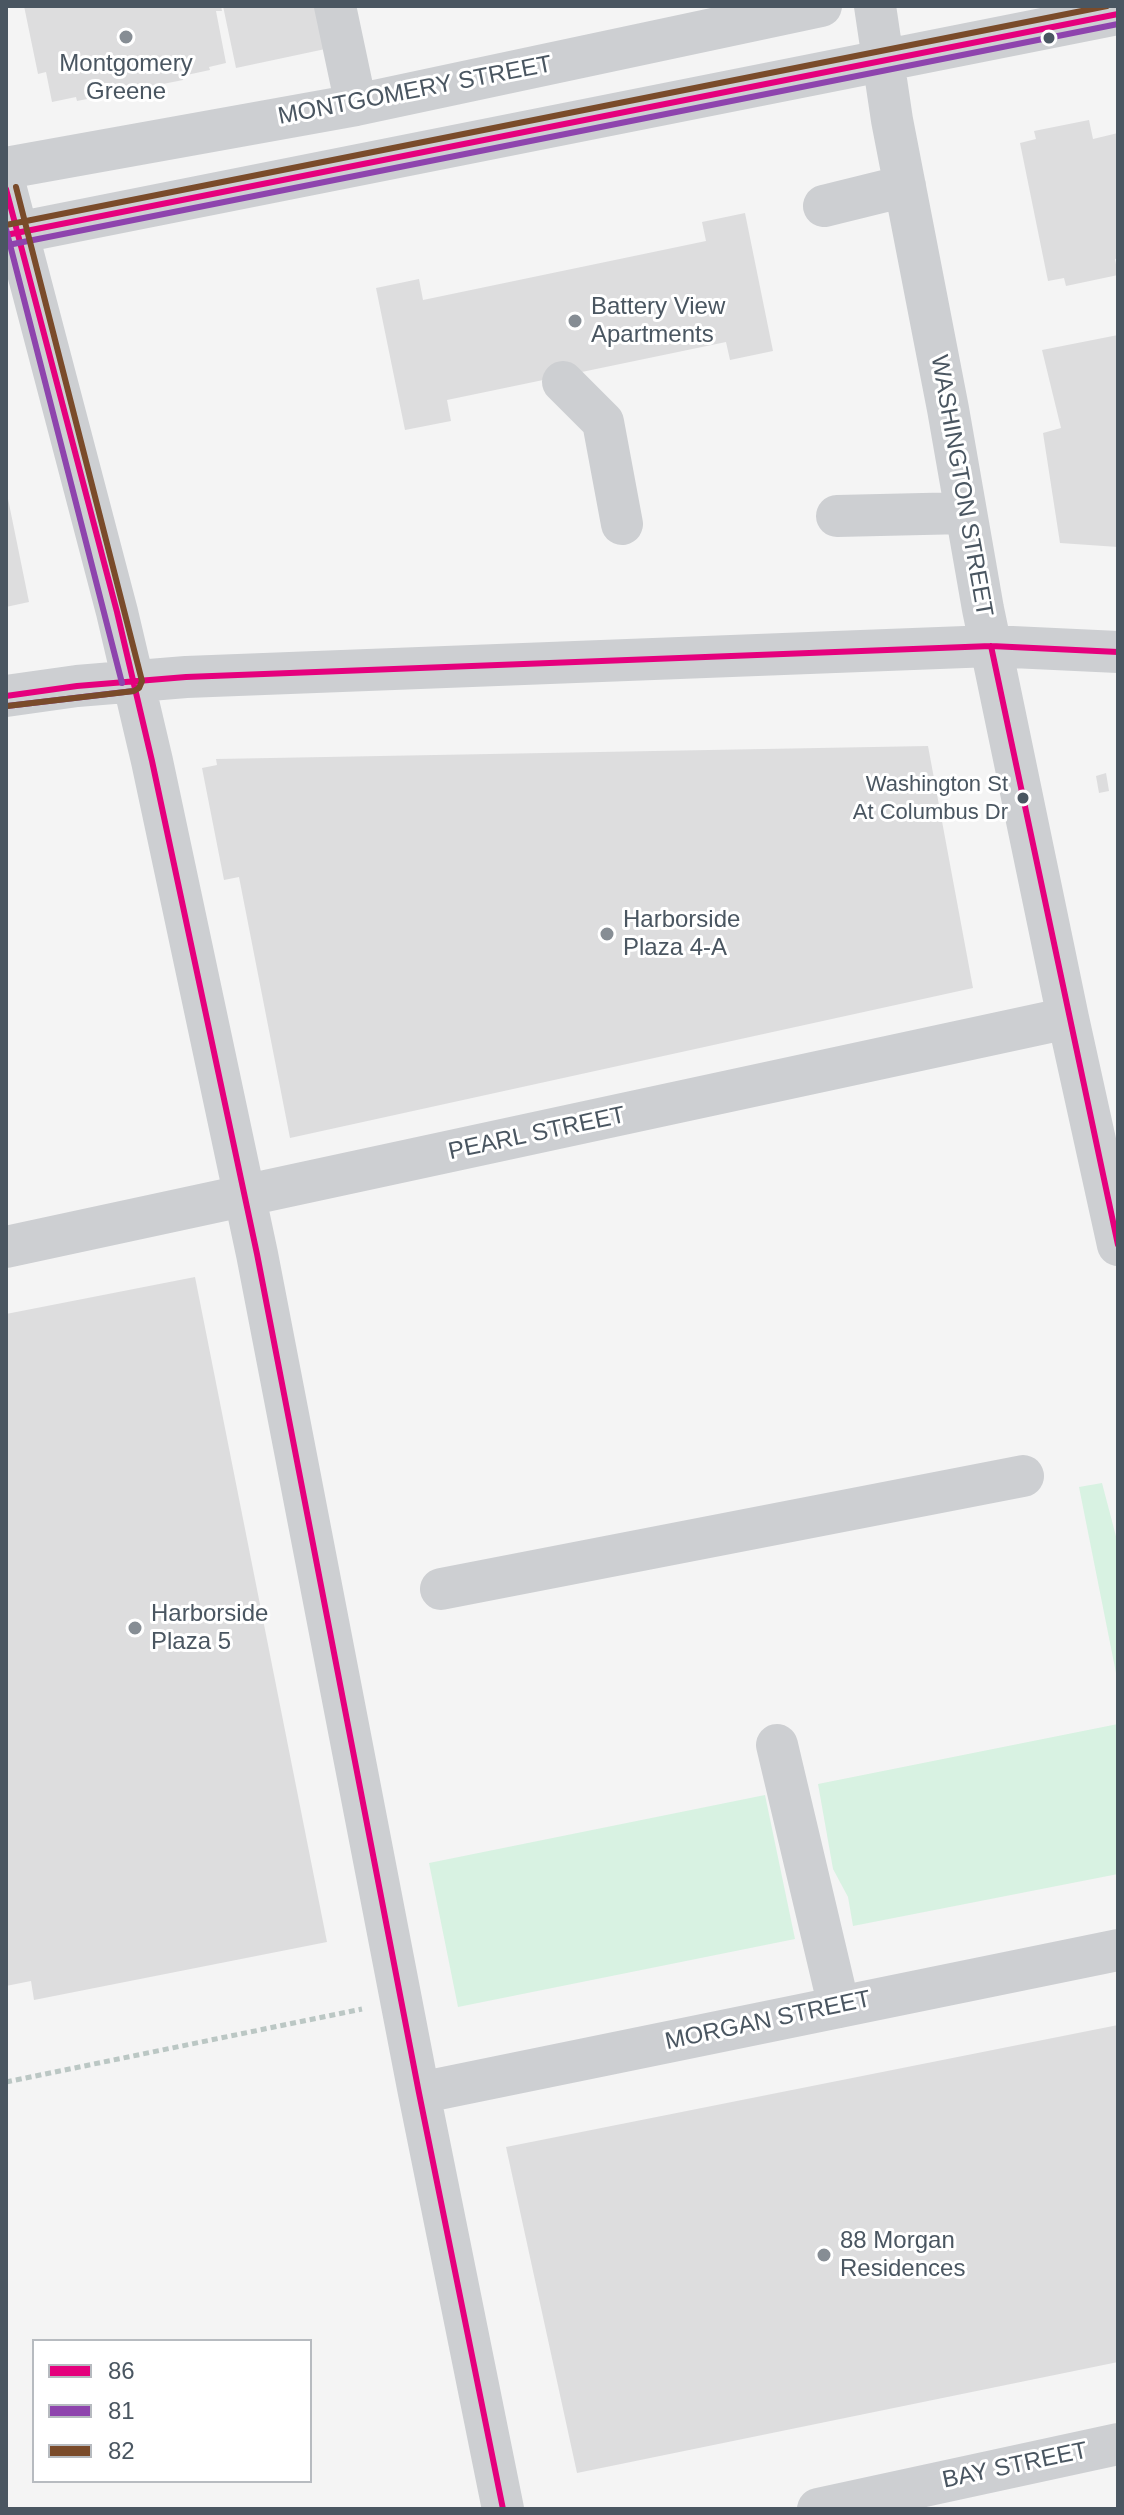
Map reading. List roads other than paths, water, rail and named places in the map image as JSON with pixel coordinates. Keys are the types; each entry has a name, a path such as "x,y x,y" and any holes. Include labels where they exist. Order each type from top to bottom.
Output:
{"street":[{"path":"335,6 356,105"},
{"name":"MONTGOMERY STREET","path":"6,168 356,105 821,6"},
{"name":"WASHINGTON STREET","path":"875,6 905,186 991,646 1118,1245"},
{"path":"12,234 1118,14"},
{"path":"824,206 905,186"},
{"path":"6,189 12,234 117,612 155,776 244,1197 503,2509"},
{"path":"563,382 603,422 622,524"},
{"path":"837,516 966,513"},
{"path":"6,696 186,677 991,646 1118,652"},
{"name":"PEARL STREET","path":"6,1247 1068,1018"},
{"path":"441,1589 1023,1476"},
{"path":"777,1745 839,2007"},
{"name":"MORGAN STREET","path":"419,2093 1118,1950"},
{"name":"BAY STREET","path":"818,2509 1118,2444"}],"place":[{"name":"Montgomery Greene","path":"126,37"},
{"name":"Battery View Apartments","path":"575,321"},
{"name":"Washington St At Columbus Dr","path":"1023,798"},
{"name":"Harborside Plaza 4-A","path":"607,934"},
{"name":"Harborside Plaza 5","path":"135,1628"},
{"name":"88 Morgan Residences","path":"824,2255"}]}
